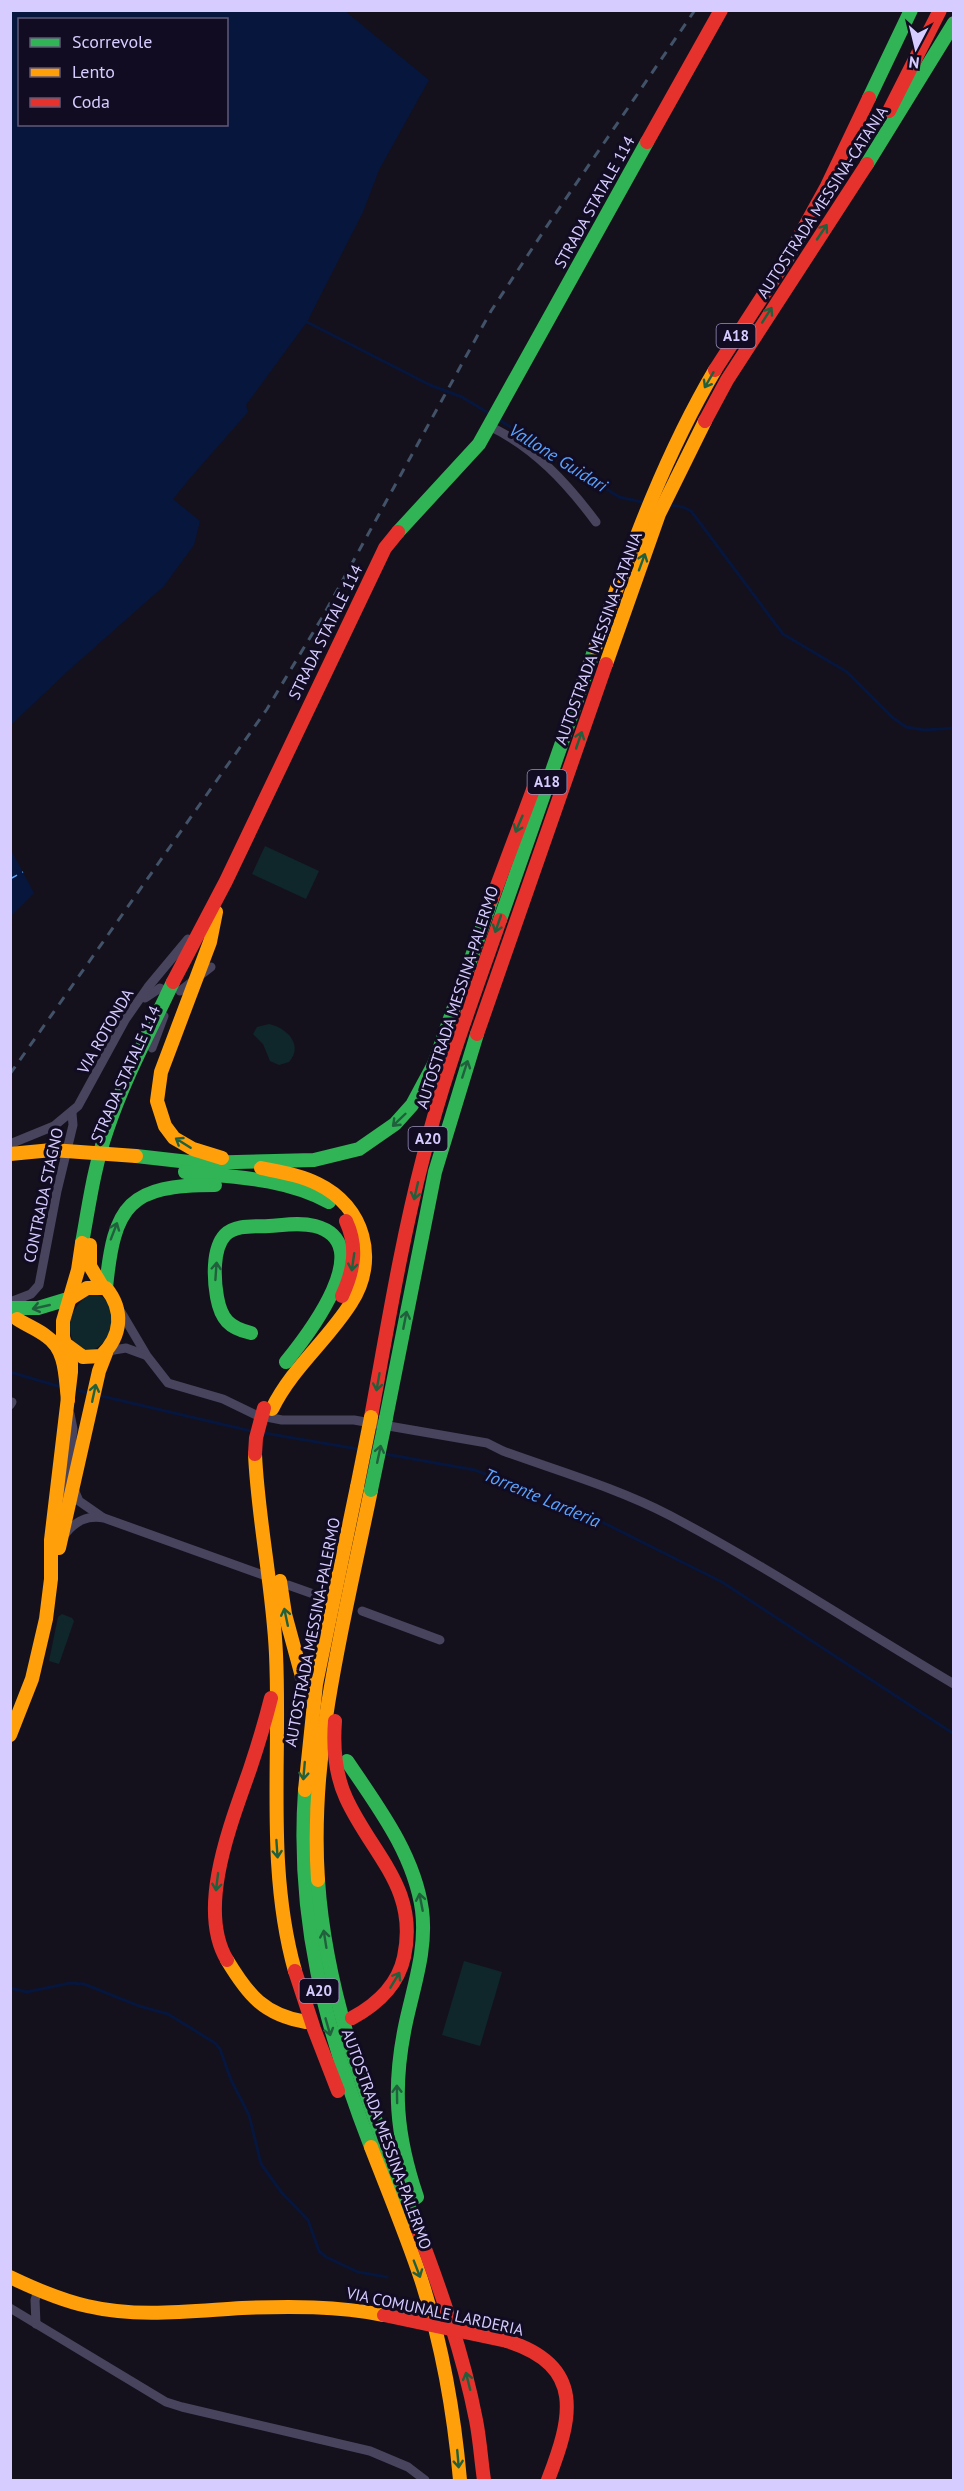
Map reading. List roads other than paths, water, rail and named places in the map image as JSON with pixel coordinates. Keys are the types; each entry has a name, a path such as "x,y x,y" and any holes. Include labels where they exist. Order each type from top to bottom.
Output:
{"main road":[{"name":"STRADA STATALE 114","path":"70,1298 78,1270 94,1173 102,1144 125,1084 212,911 385,548 408,519 468,458 493,419 721,10"},
{"name":"AUTOSTRADA MESSINA-CATANIA","path":"517,869 653,489 705,387 788,258 827,186 860,118 898,18 910,10"},
{"path":"860,118 922,10"},
{"path":"845,197 940,10"},
{"path":"916,87 950,10"},
{"name":"AUTOSTRADA MESSINA-CATANIA","path":"532,874 659,514 668,495 727,380 953,27"},
{"path":"10,1165 55,1161 198,1163 314,1160 359,1149 383,1134 412,1105 434,1064 512,841 546,758 578,694"},
{"name":"AUTOSTRADA MESSINA-PALERMO","path":"460,2481 453,2417 442,2357 420,2278 354,2107 330,2035 314,1968 304,1895 302,1805 310,1721 326,1626 357,1487 401,1254 423,1157 449,1067 517,869"},
{"name":"AUTOSTRADA MESSINA-PALERMO","path":"483,2481 469,2384 442,2293 372,2110 345,2032 327,1954 319,1894 316,1841 320,1763 332,1685 435,1172 463,1074 532,874"},
{"path":"212,911 210,942 167,1055 157,1091 158,1109 165,1126 174,1138 193,1149 303,1177 324,1186 340,1197 354,1212 366,1245 365,1270 355,1296 342,1318 294,1370 268,1408"},
{"path":"167,1055 211,967"},
{"name":"STRADA STATALE 114","path":"104,1287 92,1271 89,1255 102,1175 174,988"},
{"path":"10,1154 63,1150 295,1186 323,1198 336,1207 347,1222 353,1238 355,1257 351,1275 342,1296 318,1329 299,1347"},
{"path":"104,1287 107,1258 117,1222 129,1206 150,1191 166,1186 201,1185 282,1189 323,1198"},
{"path":"251,1333 237,1330 226,1323 216,1291 219,1245 225,1235 240,1228 302,1224 319,1227 332,1236 340,1250 341,1266 335,1287 299,1347 276,1376 268,1408 256,1438 266,1484 285,1614 302,1673"},
{"path":"13,1315 70,1298 83,1289 104,1287"},
{"path":"51,1579 51,1540 61,1510 73,1487 99,1371 118,1330 118,1307 113,1296 104,1287"},
{"path":"10,1735 23,1704 38,1656 51,1579 61,1538 71,1363 63,1321 70,1298"},
{"path":"13,1315 46,1325 65,1341 71,1351 83,1357 97,1358 107,1352"},
{"path":"13,1315 48,1337 56,1345 63,1362 68,1400"},
{"path":"260,1454 256,1485 277,1665 276,1844 284,1922 290,1950 317,2038 375,2186 402,2230"},
{"path":"352,2018 378,2002 391,1987 404,1962 409,1931 405,1905 398,1885 344,1796 335,1758 334,1732 337,1701 370,1541 368,1505"},
{"path":"277,1665 263,1731 225,1841 217,1881 215,1914 220,1945 229,1969 237,1981 268,2010 281,2016 306,2022"},
{"path":"347,1761 401,1847 421,1901 423,1944 400,2056 397,2084 398,2122 411,2179 439,2256 442,2293"},
{"name":"VIA COMUNALE LARDERIA","path":"10,2277 38,2291 75,2303 144,2314 319,2306 384,2315 531,2348 544,2357 555,2371 564,2392 567,2422 548,2481"}],"street":[{"path":"493,419 543,462 573,493 596,522"},
{"name":"VIA ROTONDA","path":"10,1144 54,1126 72,1113 82,1101 113,1040 132,1010 212,911"},
{"path":"132,1010 156,989 174,988 196,979 211,967"},
{"path":"158,975 174,988"},
{"name":"CONTRADA STAGNO","path":"10,1302 32,1294 39,1285 57,1191 74,1125 72,1113"},
{"path":"118,1307 147,1356 168,1383 223,1399 256,1415 282,1420 354,1420 477,1440 640,1502 668,1514 767,1571 954,1684"},
{"path":"107,1352 126,1348 140,1351 147,1356"},
{"path":"73,1487 79,1501 91,1515"},
{"path":"61,1510 104,1518 266,1576"},
{"path":"61,1538 77,1522 91,1515"},
{"path":"288,1585 320,1596"},
{"path":"362,1611 440,1640"},
{"path":"36,2324 38,2291"},
{"path":"10,2308 174,2405 370,2451 408,2467 425,2481"}],"water":[{"path":"11,10 345,11 429,80 379,170 363,212 307,322 246,405 248,412 173,499 200,521 194,545 164,586 11,725"},
{"path":"10,850 34,893 11,916"}],"waterway":[{"name":"Vallone Guidari","path":"307,322 430,385 462,397 490,414"},
{"name":"Vallone Guidari","path":"498,419 619,497 642,502"},
{"name":"Vallone Guidari","path":"670,505 691,511 783,634 847,672 892,717 906,727 924,730 954,728"},
{"name":"Torrente Larderia","path":"10,1372 61,1387"},
{"name":"Torrente Larderia","path":"80,1391 88,1393"},
{"name":"Torrente Larderia","path":"97,1395 251,1431"},
{"name":"Torrente Larderia","path":"264,1433 358,1449"},
{"name":"Torrente Larderia","path":"385,1454 475,1470 582,1512 722,1582 954,1734"},
{"path":"10,1988 27,1992 70,1983 84,1984 139,2006 168,2014 215,2043 220,2049 231,2080 249,2115 261,2164 282,2193 308,2220 319,2251 326,2257 358,2272 387,2277"}],"tunnel":[{"path":"301,1673 316,1708"}],"railway":[{"path":"10,1074 267,709 323,616 491,311 695,10"}]}
